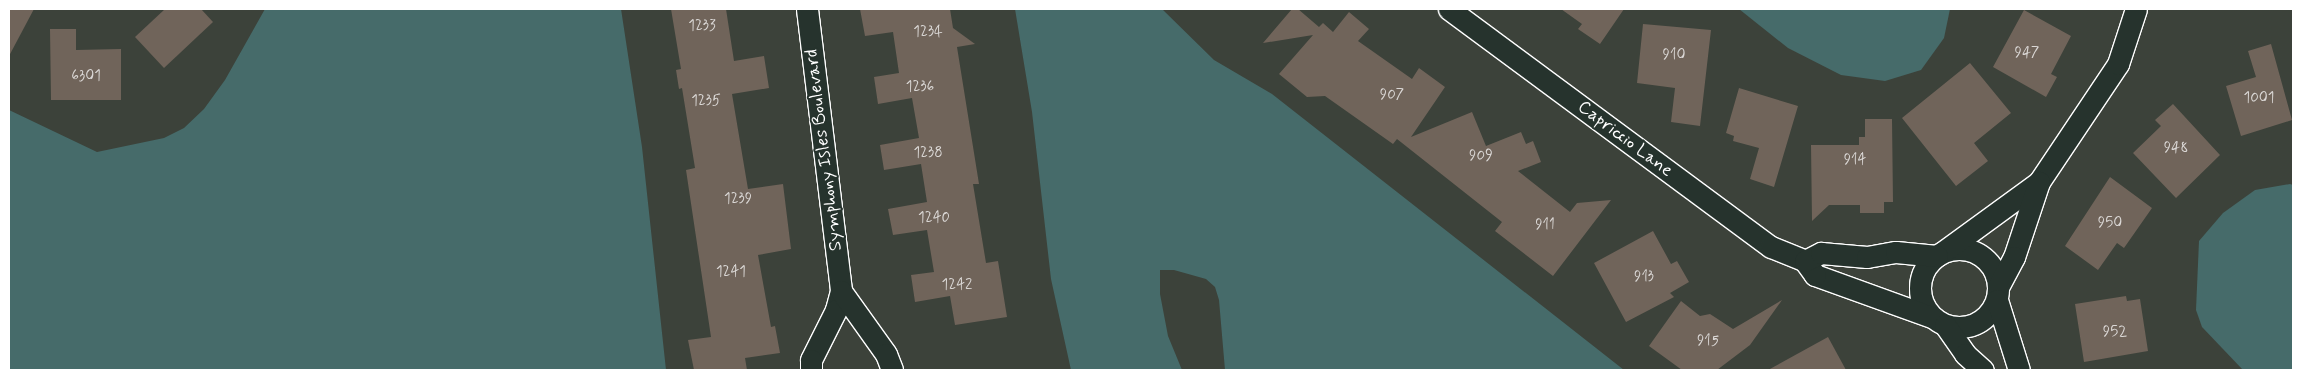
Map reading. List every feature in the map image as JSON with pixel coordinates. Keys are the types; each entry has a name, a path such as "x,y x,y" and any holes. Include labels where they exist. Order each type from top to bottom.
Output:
{"street":[{"name":"Symphony Isles Boulevard","path":"807,9 841,291 836,310 811,360 811,370"},
{"name":"Capriccio Lane","path":"1449,9 1771,247 1805,261 1815,275 1939,321"},
{"path":"1939,321 1958,328 1982,320 1998,294 2014,258 2038,182 2118,64 2136,9"},
{"path":"1983,370 1965,354 1923,302 1921,283 1925,270 1940,254 2038,182"},
{"path":"1805,261 1821,253 1867,257 1896,252 1940,254 1968,250 1980,255 1990,263 2019,370"},
{"name":"Symphony Isles Boulevard","path":"841,291 886,354 892,370"}],"water":[{"path":"265,9 621,9 642,147 666,370 9,370 9,110 97,152 164,138 184,128 204,109 225,80"},
{"path":"1015,9 1162,9 1214,60 1272,94 1624,370 1225,370 1219,300 1215,287 1206,279 1174,270 1160,270 1160,294 1168,336 1182,370 1071,370 1051,279 1032,112"},
{"path":"1739,9 1950,9 1944,38 1921,70 1885,81 1841,75 1788,48"},
{"path":"2293,185 2293,370 2243,370 2202,327 2196,310 2199,241 2223,213 2255,190"}],"building":[{"path":"9,9 34,9 9,56"},
{"path":"165,9 201,9 213,22 164,68 135,37"},
{"path":"671,9 726,9 734,61 764,56 769,88 732,94 748,189 783,184 791,249 758,255 771,327 775,326 780,353 745,358 747,370 694,370 688,340 711,337 686,170 695,168 682,88 679,89 676,70 681,69"},
{"path":"860,9 950,9 953,28 975,44 957,47 979,184 973,184 986,263 998,261 1007,317 955,325 950,296 915,302 911,275 934,272 927,230 893,235 888,209 927,202 921,164 884,170 880,145 919,138 912,98 878,104 874,77 899,73 893,32 865,36"},
{"path":"1292,9 1298,9 1319,27 1323,23 1333,32 1349,12 1369,29 1358,41 1412,79 1419,68 1445,87 1411,137 1472,112 1486,146 1521,132 1526,144 1533,141 1541,162 1518,171 1570,212 1577,203 1611,200 1553,276 1495,231 1502,222 1397,139 1393,144 1325,96 1307,97 1279,74 1313,35 1263,43"},
{"path":"1561,9 1624,9 1600,44 1578,29 1582,24"},
{"path":"2024,10 2071,36 2051,74 2057,77 2046,97 1993,67"},
{"path":"1643,24 1711,30 1700,126 1671,122 1675,88 1637,83"},
{"path":"50,29 76,29 76,50 121,49 121,100 51,100"},
{"path":"2271,44 2292,120 2241,136 2226,86 2256,77 2248,51"},
{"path":"1970,63 2011,113 1974,143 1988,161 1956,186 1902,118"},
{"path":"1739,88 1798,106 1774,187 1750,179 1759,148 1733,141 1734,136 1726,133"},
{"path":"2173,104 2220,155 2176,198 2133,153 2161,126 2155,120"},
{"path":"1865,119 1892,119 1893,202 1884,202 1884,213 1860,213 1860,205 1829,205 1812,221 1811,145 1859,145 1859,137 1865,137"},
{"path":"2110,177 2152,208 2124,248 2117,243 2098,270 2065,246"},
{"path":"1653,231 1671,264 1677,261 1689,282 1670,293 1674,297 1626,322 1594,263"},
{"path":"2126,296 2127,301 2140,299 2148,351 2084,362 2075,304"},
{"path":"1782,300 1750,345 1717,370 1682,370 1649,346 1681,301 1700,316 1710,314 1733,329"},
{"path":"1828,337 1846,370 1768,370"}]}
